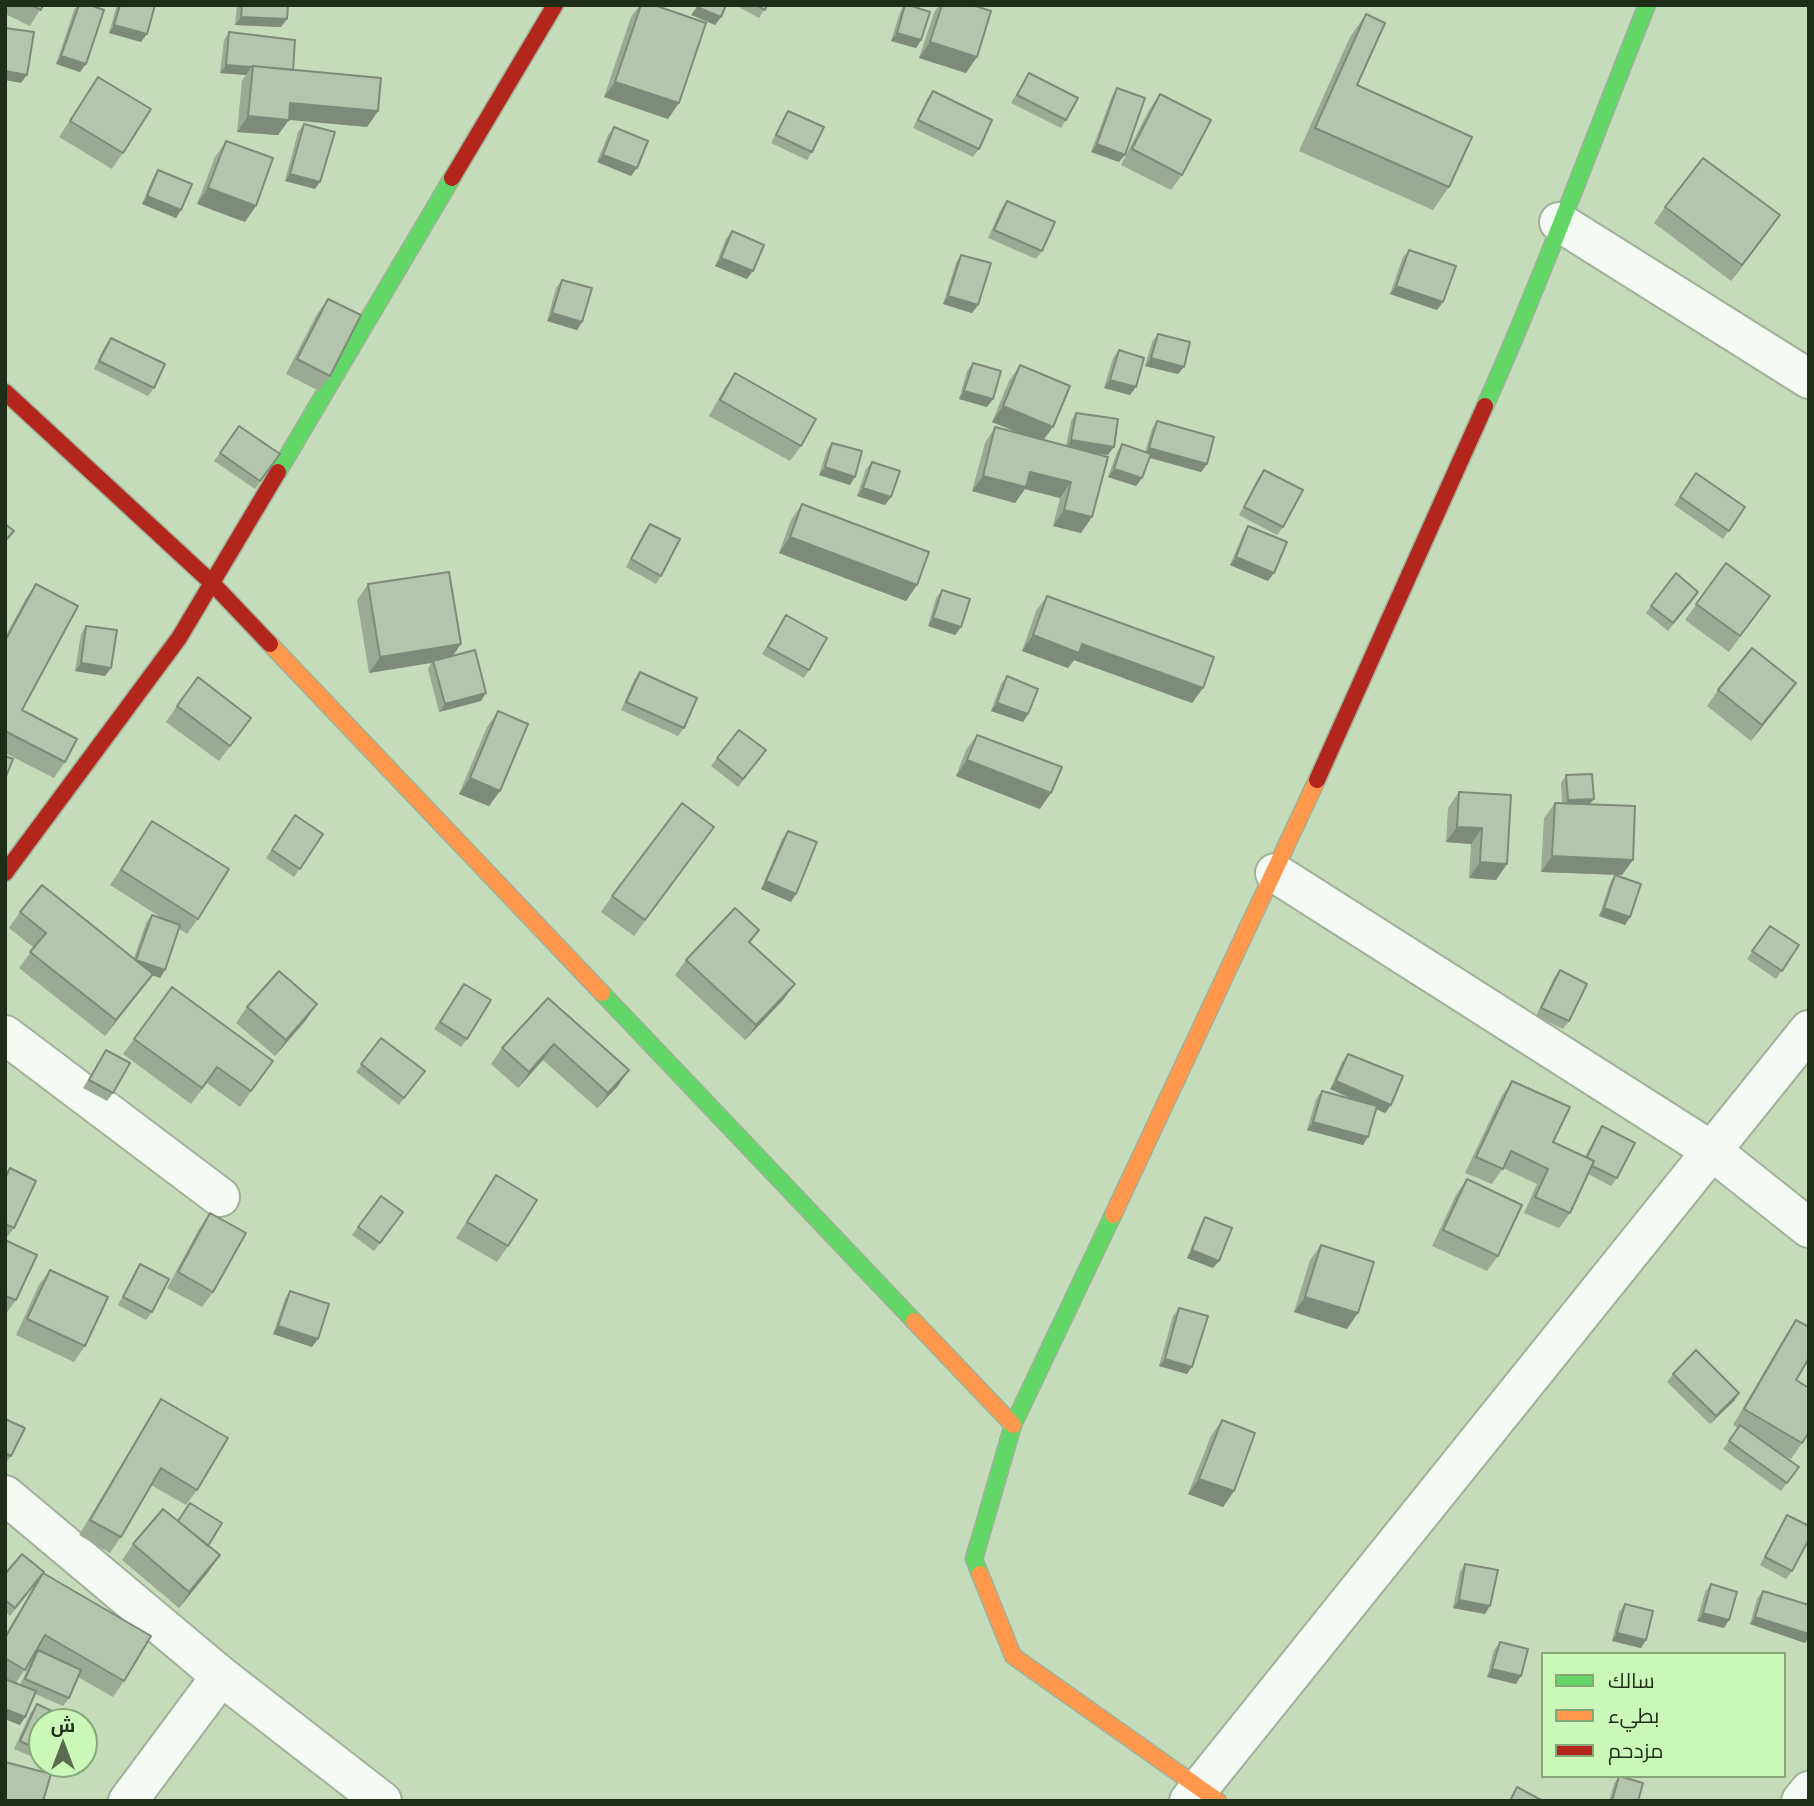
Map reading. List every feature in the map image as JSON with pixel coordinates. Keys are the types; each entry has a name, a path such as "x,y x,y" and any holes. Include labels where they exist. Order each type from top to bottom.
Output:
{"street":[{"path":"5,873 179,638 555,5"},
{"path":"1647,5 1559,222 1533,299 1275,873 1013,1425 974,1559 1013,1656 1203,1797 1809,1030"},
{"path":"1559,222 1809,379"},
{"path":"5,392 212,583 1013,1425"},
{"path":"1275,873 1712,1151 1809,1228"},
{"path":"5,1035 220,1197"},
{"path":"5,1494 221,1676 382,1801"},
{"path":"128,1801 221,1676"},
{"path":"1801,1801 1809,1791"}],"building":[{"path":"79,5 90,5 104,10 86,64 61,56"},
{"path":"120,5 155,5 147,34 114,25"},
{"path":"242,5 288,5 287,19 241,17"},
{"path":"641,5 654,5 706,23 679,103 615,82"},
{"path":"697,5 726,5 721,17"},
{"path":"905,5 930,12 921,40 897,33"},
{"path":"942,5 972,5 991,11 977,57 930,42"},
{"path":"1366,14 1385,23 1357,85 1472,137 1449,187 1315,128"},
{"path":"5,28 34,32 27,75 5,71"},
{"path":"229,32 295,40 293,70 226,65"},
{"path":"253,66 381,78 378,111 290,103 289,120 248,116"},
{"path":"1029,73 1078,98 1066,120 1017,95"},
{"path":"98,77 151,109 123,153 70,121"},
{"path":"1117,88 1145,98 1125,155 1097,144"},
{"path":"933,91 992,120 979,149 918,120"},
{"path":"1160,94 1211,120 1182,175 1132,149"},
{"path":"788,111 824,127 812,152 776,135"},
{"path":"304,124 335,132 320,182 290,174"},
{"path":"614,127 648,141 637,168 603,155"},
{"path":"226,141 273,158 256,206 208,188"},
{"path":"1703,158 1780,215 1742,265 1665,207"},
{"path":"158,170 192,184 181,210 147,196"},
{"path":"1007,201 1055,222 1042,251 994,230"},
{"path":"732,231 764,245 753,271 721,258"},
{"path":"1409,250 1456,266 1443,302 1396,286"},
{"path":"961,255 991,263 978,305 948,296"},
{"path":"562,280 592,288 582,322 552,313"},
{"path":"328,299 361,315 330,376 297,359"},
{"path":"1158,334 1190,342 1184,367 1151,358"},
{"path":"111,338 165,364 154,388 99,361"},
{"path":"1119,350 1144,358 1136,387 1110,380"},
{"path":"973,363 1001,371 993,399 964,391"},
{"path":"1020,365 1070,386 1053,427 1003,406"},
{"path":"735,373 816,419 801,446 720,400"},
{"path":"1076,413 1118,419 1114,447 1071,440"},
{"path":"1157,421 1214,437 1207,464 1149,448"},
{"path":"239,426 280,454 260,481 220,453"},
{"path":"995,427 1108,457 1092,517 1064,510 1071,482 1030,472 1026,487 983,476"},
{"path":"832,443 862,451 855,477 825,467"},
{"path":"1122,444 1151,454 1142,478 1114,469"},
{"path":"872,462 900,471 891,497 863,488"},
{"path":"1264,470 1303,490 1283,527 1244,507"},
{"path":"1696,473 1745,507 1729,531 1680,497"},
{"path":"802,504 929,552 917,585 790,537"},
{"path":"5,524 14,531 5,541"},
{"path":"650,524 680,539 661,576 631,559"},
{"path":"1248,526 1287,542 1274,573 1236,557"},
{"path":"1726,563 1770,596 1740,636 1696,604"},
{"path":"449,572 461,644 380,657 368,584"},
{"path":"1676,573 1698,592 1673,623 1651,606"},
{"path":"36,584 78,606 22,710 77,739 65,762 5,731 5,641"},
{"path":"942,590 970,599 961,627 933,618"},
{"path":"1047,596 1214,657 1203,688 1082,644 1079,653 1033,635"},
{"path":"786,615 827,638 809,670 768,647"},
{"path":"86,626 117,630 111,668 81,663"},
{"path":"1752,648 1796,683 1762,725 1718,690"},
{"path":"475,650 486,693 445,704 433,661"},
{"path":"640,672 697,698 684,728 626,702"},
{"path":"1007,676 1038,689 1028,714 997,703"},
{"path":"198,677 251,718 230,746 177,706"},
{"path":"498,711 528,724 500,791 470,778"},
{"path":"739,730 766,750 743,779 717,758"},
{"path":"977,735 1062,767 1051,793 967,760"},
{"path":"5,756 13,759 5,779"},
{"path":"1592,774 1594,799 1568,800 1566,775"},
{"path":"1459,792 1511,795 1507,864 1480,862 1482,828 1457,827"},
{"path":"682,803 714,827 645,920 612,896"},
{"path":"1555,803 1635,806 1633,860 1552,856"},
{"path":"295,815 323,834 300,869 272,850"},
{"path":"152,821 229,869 198,919 121,870"},
{"path":"788,831 817,842 796,894 766,881"},
{"path":"1615,875 1641,884 1630,917 1604,908"},
{"path":"42,885 153,974 116,1020 30,952 46,933 20,912"},
{"path":"735,908 759,930 749,942 795,984 756,1025 686,960"},
{"path":"152,915 180,925 165,970 136,960"},
{"path":"1770,926 1799,945 1782,971 1752,951"},
{"path":"1560,970 1587,984 1569,1021 1541,1008"},
{"path":"279,971 317,1004 286,1040 247,1007"},
{"path":"464,984 491,1000 467,1039 440,1022"},
{"path":"172,987 273,1061 251,1091 217,1067 202,1088 134,1039"},
{"path":"548,998 629,1070 608,1093 554,1044 529,1072 502,1048"},
{"path":"381,1038 425,1071 404,1098 361,1064"},
{"path":"106,1050 130,1063 113,1093 89,1080"},
{"path":"1348,1054 1403,1076 1391,1105 1336,1081"},
{"path":"1512,1081 1570,1107 1553,1142 1594,1161 1570,1213 1535,1197 1548,1169 1511,1151 1503,1169 1476,1157"},
{"path":"1322,1091 1377,1106 1368,1137 1313,1122"},
{"path":"1602,1126 1635,1143 1617,1178 1592,1166 1594,1161 1587,1157"},
{"path":"10,1168 36,1181 14,1228 5,1224 5,1178"},
{"path":"496,1175 537,1200 508,1246 467,1222"},
{"path":"1467,1179 1522,1205 1498,1256 1443,1230"},
{"path":"381,1196 403,1212 380,1243 358,1227"},
{"path":"210,1213 246,1233 213,1292 178,1272"},
{"path":"1205,1217 1232,1228 1219,1261 1192,1250"},
{"path":"5,1240 37,1255 16,1300 5,1296"},
{"path":"1321,1245 1374,1262 1358,1313 1305,1297"},
{"path":"140,1264 169,1279 152,1312 123,1297"},
{"path":"50,1270 108,1297 85,1346 27,1319"},
{"path":"290,1291 329,1304 318,1339 278,1326"},
{"path":"1179,1308 1208,1316 1192,1367 1165,1359"},
{"path":"1796,1320 1809,1327 1809,1358 1796,1380 1809,1388 1809,1432 1802,1443 1744,1409"},
{"path":"1696,1350 1739,1393 1716,1416 1673,1374"},
{"path":"161,1399 228,1438 197,1490 161,1468 121,1537 90,1520"},
{"path":"5,1419 25,1428 11,1456 5,1453"},
{"path":"1222,1420 1255,1433 1234,1491 1199,1479"},
{"path":"1740,1425 1799,1467 1787,1483 1729,1441"},
{"path":"190,1503 222,1523 208,1546 178,1521"},
{"path":"163,1509 220,1555 189,1592 133,1544"},
{"path":"1787,1515 1809,1526 1809,1539 1792,1571 1765,1557"},
{"path":"22,1554 44,1572 15,1608 5,1600 5,1574"},
{"path":"1465,1564 1498,1570 1490,1606 1459,1600"},
{"path":"43,1573 151,1636 124,1681 45,1635 25,1670 5,1658 5,1638"},
{"path":"1711,1584 1737,1592 1729,1620 1703,1613"},
{"path":"1763,1591 1809,1605 1809,1634 1755,1617"},
{"path":"1625,1604 1653,1611 1646,1640 1617,1633"},
{"path":"1500,1642 1528,1649 1521,1676 1492,1669"},
{"path":"38,1650 81,1670 69,1698 25,1679"},
{"path":"5,1679 36,1691 25,1717 5,1709"},
{"path":"28,1724 28,1745 20,1741"},
{"path":"5,1762 28,1768 28,1778 50,1778 43,1801 5,1801"},
{"path":"1618,1778 1643,1783 1638,1801 1612,1801"},
{"path":"1517,1787 1543,1801 1510,1801"}],"traffic: fast":[{"path":"1485,406 1548,256 1647,5"},
{"path":"278,472 452,178"},
{"path":"602,993 914,1321"},
{"path":"980,1574 974,1559 1013,1425 1113,1215"}],"traffic: slow":[{"path":"270,644 602,993"},
{"path":"1113,1215 1317,780"},
{"path":"914,1321 1013,1425"},
{"path":"980,1574 1013,1656 1218,1801"}],"traffic: jam":[{"path":"452,178 555,5"},
{"path":"5,392 212,583 270,644"},
{"path":"1317,780 1485,406"},
{"path":"5,873 179,638 278,472"}]}
